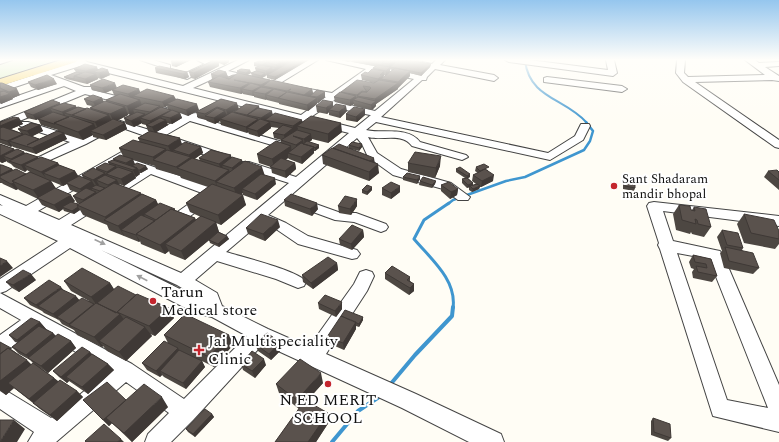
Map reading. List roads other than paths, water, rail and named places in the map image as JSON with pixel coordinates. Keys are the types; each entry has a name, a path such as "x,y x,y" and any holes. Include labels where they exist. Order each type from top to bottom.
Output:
{"street":[{"path":"0,89 21,81"},
{"path":"57,81 85,91 142,105"},
{"path":"151,81 225,98 307,122 333,125 372,135 377,134 405,137 413,140 416,144 462,157"},
{"path":"186,88 202,81"},
{"path":"260,81 333,96"},
{"path":"307,122 323,103 355,81"},
{"path":"183,281 234,236 420,81"},
{"path":"552,81 622,89"},
{"path":"687,81 776,141"},
{"path":"0,105 64,83"},
{"path":"0,126 98,85"},
{"path":"23,213 189,117 225,98"},
{"path":"108,106 121,100"},
{"path":"56,103 72,107"},
{"path":"323,103 354,109 550,157 579,138 585,126"},
{"path":"156,108 282,145"},
{"path":"333,125 354,109"},
{"path":"378,115 534,149"},
{"path":"41,160 82,142 130,117"},
{"path":"14,120 82,142"},
{"path":"117,123 298,182"},
{"path":"53,133 67,126"},
{"path":"357,132 367,143 372,155 397,172 447,186 463,196"},
{"path":"238,175 292,137"},
{"path":"28,155 54,165"},
{"path":"117,158 215,193"},
{"path":"61,225 151,169"},
{"path":"74,172 86,176"},
{"path":"181,216 227,184"},
{"path":"118,190 132,196"},
{"path":"282,196 340,217 356,218 382,227"},
{"path":"0,199 23,213 75,237 183,281 211,298 215,310"},
{"path":"779,221 654,206 665,245 720,409 779,420"},
{"path":"0,209 23,213 61,225 75,237 201,308 215,310 261,334 354,375 493,442"},
{"path":"167,210 194,221"},
{"path":"258,216 281,226 303,240 352,254"},
{"path":"221,231 234,236"},
{"path":"0,287 75,237"},
{"path":"665,245 715,255 779,410"},
{"path":"214,254 282,275 298,282"},
{"path":"313,357 361,287 366,276"},
{"path":"0,300 125,370 186,413"},
{"path":"0,345 34,319"},
{"path":"156,442 186,413 261,334"},
{"path":"0,397 46,437 125,370"}],"waterway":[{"path":"532,81 541,91 569,108 586,122"},
{"path":"448,204 453,200 506,181 525,177 584,150 590,141 593,131 586,122"},
{"path":"449,203 424,220 414,239 435,262 447,279 451,288 453,307"},
{"path":"389,386 415,355 452,316 453,307"},
{"path":"332,442 358,411 382,395"}],"place":[{"name":"Sant Shadaram mandir bhopal","path":"614,186"},
{"name":"Tarun Medical store","path":"153,301"},
{"name":"Jai Multispeciality Clinic","path":"199,350"},
{"name":"N ED MERIT SCHOOL","path":"328,384"}]}
